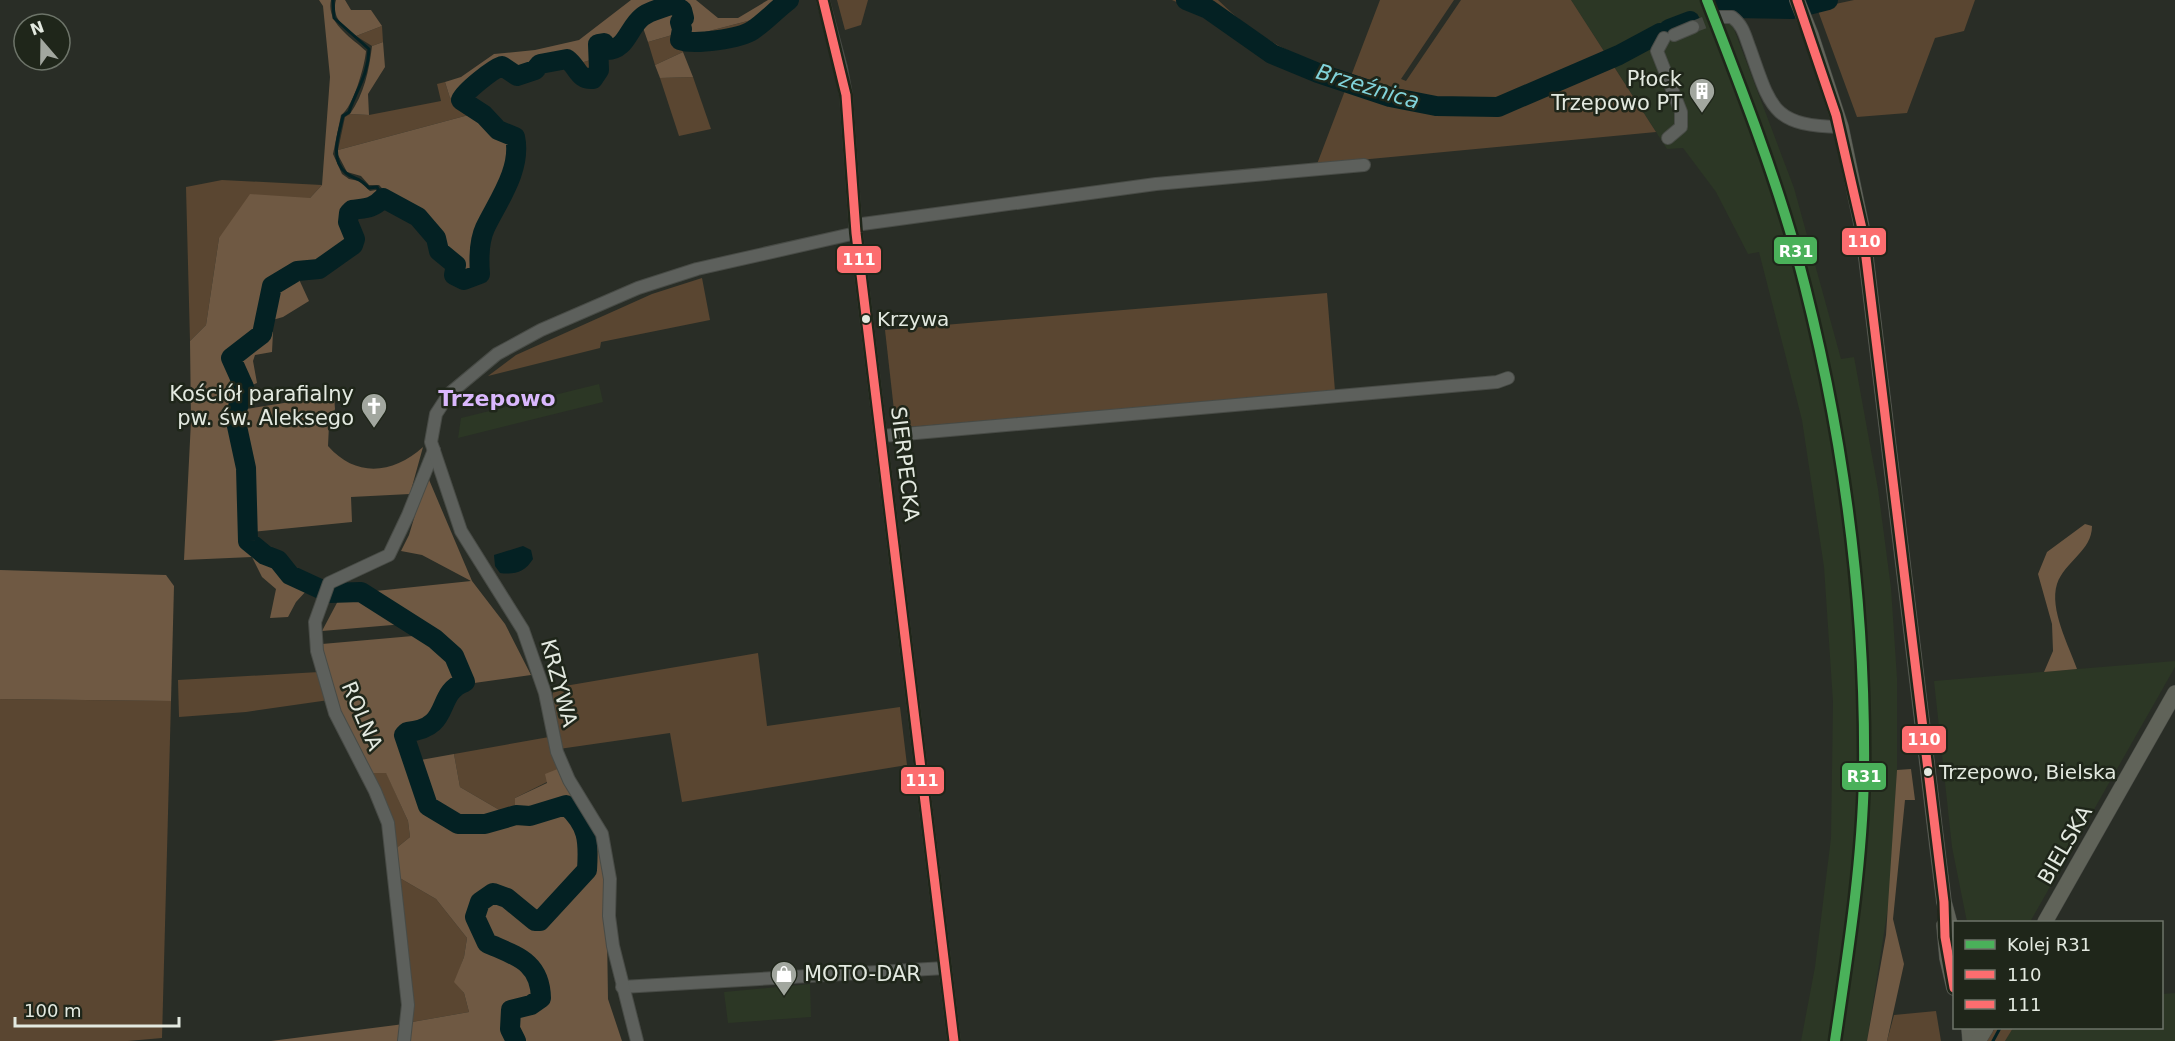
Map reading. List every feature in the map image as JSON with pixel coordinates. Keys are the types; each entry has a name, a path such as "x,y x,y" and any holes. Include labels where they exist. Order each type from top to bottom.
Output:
{"main road":[{"path":"1797,0 1841,126 1865,244 1944,902 1945,938 1953,982"},
{"name":"BIELSKA","path":"2046,921 2175,693"},
{"path":"1944,902 1953,935"}],"street":[{"name":"SIERPECKA","path":"823,0 842,68 846,95 855,229 954,1041"},
{"path":"1719,17 1732,17 1742,27 1764,87 1780,115 1804,124 1841,126"},
{"path":"1668,138 1681,127 1681,112 1657,51 1669,36 1693,27"},
{"name":"KRZYWA","path":"637,1041 622,987 609,916 610,879 602,834 568,780 557,752 546,693 523,630 461,531 431,442 436,414 450,394 498,354 541,330 638,288 697,269 855,229 1145,185 1364,165"},
{"path":"882,436 1497,382 1508,378"},
{"name":"ROLNA","path":"404,1041 408,1005 388,823 375,791 335,712 317,651 315,622 328,585 389,555 434,450"},
{"path":"622,987 945,968"}],"shaded area":[{"path":"319,0 331,0 330,8 336,23 366,51 354,95 341,115 333,154 342,174 349,179 359,181 370,191 376,190 378,196 367,206 348,209 345,223 353,238 338,254 318,268 299,264 298,268 270,283 260,334 229,353 224,361 243,387 232,412 244,485 246,528 243,540 254,552 271,559 286,576 308,589 296,602 288,617 270,618 276,589 262,577 252,557 184,560 191,421 190,341 206,325 219,238 250,194 310,198 322,185 330,77 323,6"},
{"path":"336,0 345,0 351,10 371,10 382,26 356,36 339,21 335,12"},
{"path":"631,0 696,0 718,18 738,18 768,0 781,0 763,17 682,38 685,11 673,2 638,17 623,41 610,49 605,41 599,40 594,59 577,64 568,57 541,60 524,73 515,73 499,64 472,83 459,96 450,98 445,82 461,77 494,54 535,50 579,40"},
{"path":"837,0 868,0 861,25 845,30"},
{"path":"1172,0 1218,0 1265,38 1296,54 1351,76 1380,0 1454,0 1401,79 1406,81 1461,0 1571,0 1656,132 1317,164 1346,88 1280,63 1203,14"},
{"path":"1571,0 1723,0 1794,188 1841,359 1854,357 1878,489 1891,588 1897,678 1897,770 1889,901 1867,1041 1801,1041 1815,967 1831,838 1833,702 1824,567 1802,420 1759,252 1748,254 1716,192 1683,148 1667,149"},
{"path":"1854,0 1975,0 1964,31 1935,38 1907,113 1857,117 1817,8"},
{"path":"671,7 681,11 682,17 678,20 679,33 648,42 641,22 643,18"},
{"path":"763,17 745,29 725,35 682,38"},
{"path":"382,26 383,42 372,46 356,36"},
{"path":"679,33 676,40 683,52 655,65 648,42"},
{"path":"383,42 385,67 368,94 369,115 350,114 365,82 372,46"},
{"path":"683,52 693,77 660,78 655,65"},
{"path":"594,59 597,70 587,78 581,74 577,64"},
{"path":"693,77 711,129 679,136 660,78"},
{"path":"445,82 450,98 459,96 458,103 476,113 338,150 345,117 350,114 369,115 441,101 437,84"},
{"path":"476,113 496,132 513,138 515,146 500,200 482,230 477,260 478,271 475,276 463,278 457,274 456,263 441,250 439,236 418,213 396,203 379,185 369,185 361,176 347,172 337,153 338,150"},
{"path":"222,180 322,185 310,198 219,238 206,325 190,341 186,187"},
{"path":"297,275 309,301 283,317 269,321 275,286"},
{"path":"702,278 710,320 601,342 600,348 488,376 516,355 652,294"},
{"path":"1327,293 1335,391 896,428 885,330"},
{"path":"267,329 273,332 272,352 255,355 253,361 257,383 247,387 234,359 242,349 265,336"},
{"path":"599,384 603,402 458,438 461,418"},
{"path":"334,395 335,409 329,425 328,446 350,463 375,469 387,467 399,463 423,447 410,494 351,497 352,522 252,532 250,516 254,473 240,425 240,410"},
{"path":"427,475 472,581 505,624 531,675 467,684 455,654 433,634 366,592 471,581 422,555 401,551 409,535"},
{"path":"2085,524 2092,526 2088,542 2061,576 2055,594 2061,627 2077,669 2044,672 2053,651 2052,624 2038,574 2047,552"},
{"path":"0,570 166,575 174,586 171,701 0,699"},
{"path":"358,595 374,608 379,607 404,624 322,631 339,599"},
{"path":"424,635 453,658 461,682 446,694 439,711 431,722 402,734 407,743 408,763 419,786 426,809 438,820 457,826 485,827 516,818 531,819 565,809 578,822 583,836 584,870 539,919 535,919 511,896 493,891 480,900 473,916 481,938 488,946 514,955 535,975 539,998 509,1009 509,1031 513,1041 410,1041 412,1022 469,1012 464,993 454,982 464,957 467,938 436,899 398,877 394,850 410,837 408,821 386,773 370,773 334,694 322,644"},
{"path":"758,653 767,726 900,707 907,765 682,802 670,733 559,749 552,714 553,688"},
{"path":"2175,661 2175,667 2031,921 1967,921 1952,847 1934,681"},
{"path":"319,672 329,700 246,712 179,717 178,680"},
{"path":"0,699 171,701 162,1038 128,1041 0,1041"},
{"path":"549,737 560,768 547,782 515,798 515,813 508,815 460,787 454,754"},
{"path":"454,754 460,787 508,815 484,821 461,821 436,810 428,802 415,761"},
{"path":"560,768 598,832 606,869 608,999 622,1041 518,1041 512,1029 513,1011 534,1005 539,1001 544,985 536,968 520,956 487,940 484,936 482,910 492,896 498,897 534,923 541,924 590,869 592,850 588,832 584,823 566,800 541,810 515,813 515,798 547,783 545,774"},
{"path":"1911,769 1915,800 1905,800 1893,919 1904,964 1887,1041 1867,1041 1886,935 1897,770"},
{"path":"386,772 408,821 410,837 394,850 370,773"},
{"path":"398,877 436,899 467,938 464,957 455,982 464,993 469,1012 412,1022"},
{"path":"810,984 811,1017 728,1023 724,992"},
{"path":"2175,993 2175,1041 2005,1041 2012,1029 2163,1029 2163,994"},
{"path":"1936,1011 1941,1041 1887,1041 1894,1015"},
{"path":"404,1024 402,1041 271,1041"},
{"path":"1994,1029 2012,1029 2005,1041 1987,1041"}],"water":[{"path":"523,546 531,550 533,559 530,563 519,572 500,573 495,566 494,555"}],"waterway":[{"path":"333,0 334,18 369,49 362,82 349,112 343,116 337,146 338,161 349,175 369,188 377,187 383,198"},
{"name":"Brzeźnica","path":"516,1041 510,1029 511,1010 531,1005 541,998 540,986 531,968 517,956 487,943 475,917 480,902 493,893 507,898 535,921 540,921 587,870 588,850 583,826 566,805 530,816 516,815 485,824 458,824 428,806 404,735 431,724 449,694 455,687 465,682 454,656 435,639 361,592 329,593 290,575 278,560 265,555 248,541 246,468 235,417 244,387 231,358 262,334 272,286 297,271 319,269 353,245 355,239 348,222 349,213 352,210 372,206 383,198 418,217 436,238 439,251 456,265 454,275 464,280 480,274 482,239 485,228 512,173 515,161 515,137 498,130 484,115 461,100 473,86 492,71 502,66 517,76 535,70 540,64 567,59 581,75 593,79 599,70 598,44 604,43 606,50 618,47 637,22 652,11 672,4 682,10 684,18 680,22 682,29 680,40 706,41 747,33 758,27 789,0"},
{"name":"Brzeźnica","path":"1186,0 1208,9 1272,54 1318,73 1390,97 1436,106 1498,107 1619,55 1660,33"},
{"name":"Brzeźnica","path":"1716,10 1792,9 1828,0"},
{"name":"Brzeźnica","path":"1669,29 1690,21"},
{"path":"1993,1041 1999,1029"}],"tunnel":[{"path":"1693,27 1719,17"}],"rail line":[{"name":"R31","path":"1707,0 1766,156 1796,252 1826,381 1848,512 1861,643 1864,775 1857,876 1835,1041"}],"transit line":[{"name":"111","path":"823,0 846,95 856,233 954,1041"},
{"name":"110","path":"1797,0 1836,115 1863,233 1944,902 1945,937 1953,982"}],"place":[{"name":"Płock Trzepowo PT","path":"1702,114"},
{"name":"Krzywa","path":"866,319"},
{"name":"Kościół parafialny pw. św. Aleksego","path":"374,429"},
{"name":"Trzepowo, Bielska","path":"1928,772"},
{"name":"MOTO-DAR","path":"784,997"}],"district":[{"name":"Trzepowo","path":"497,398"}]}
